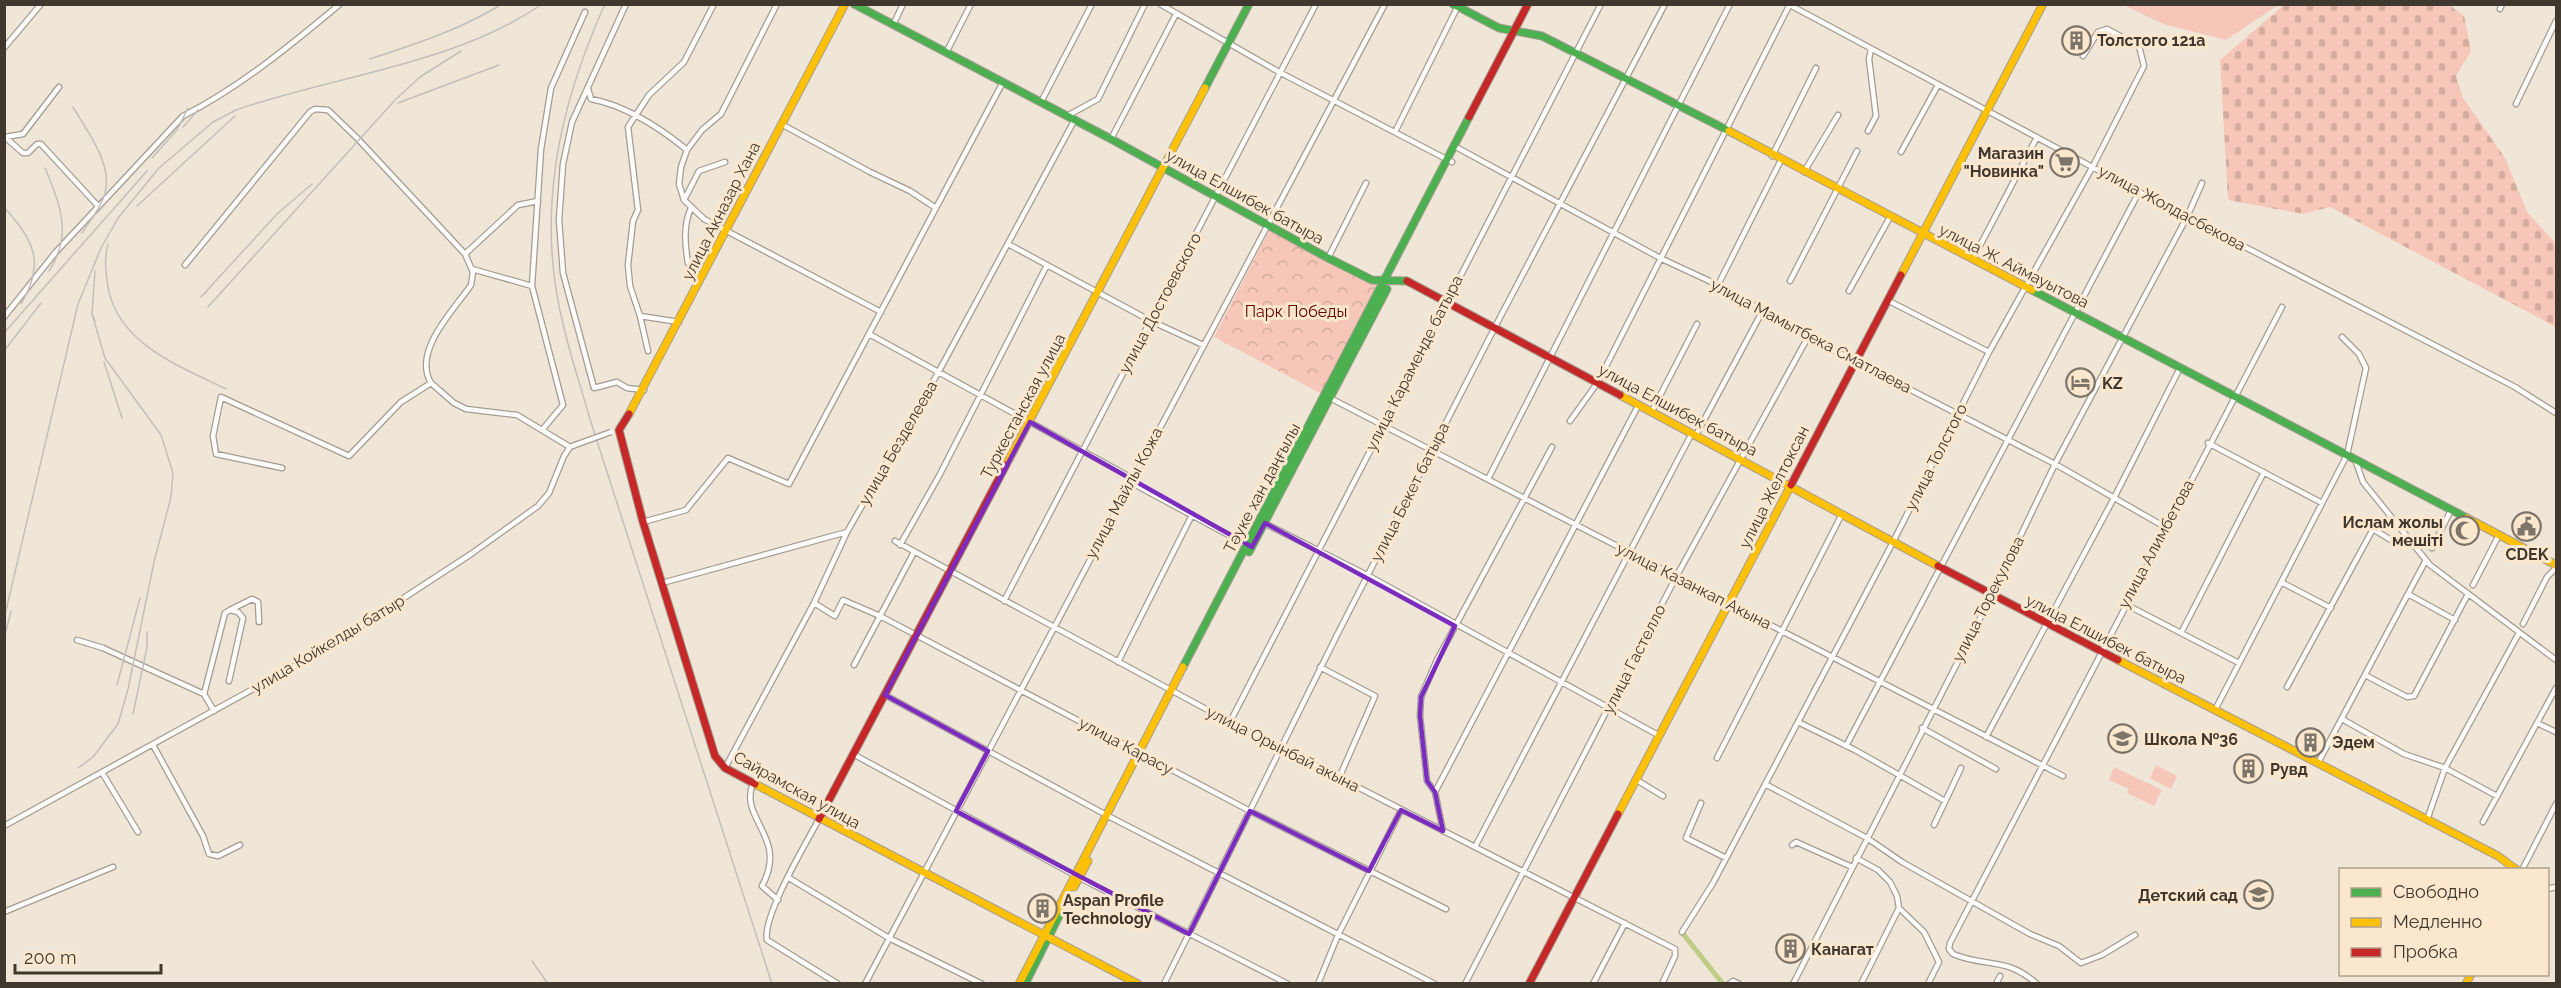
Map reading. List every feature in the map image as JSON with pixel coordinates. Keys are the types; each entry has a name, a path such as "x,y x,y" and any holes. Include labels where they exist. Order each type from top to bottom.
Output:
{"main road":[{"name":"улица Акназар Хана","path":"619,430 644,390 725,228 845,4"},
{"name":"улица Елшибек батыра","path":"854,4 1111,139 1328,258 1372,280 1407,281 1446,300 1992,595 2498,856 2514,868"},
{"name":"Туркестанская улица","path":"819,819 1250,4"},
{"name":"Тәуке хан даңғылы","path":"1025,984 1077,876 1451,161 1530,4"},
{"name":"улица Желтоксан","path":"1529,984 2043,4"},
{"name":"улица Ж. Аймауытова","path":"1456,5 1499,28 1542,36 1575,52 2180,367 2556,567"},
{"name":"Сайрамская улица","path":"619,430 643,522 715,756 725,768 1138,984"},
{"name":"Тәуке хан даңғылы","path":"1019,984 1046,937"}],"street":[{"path":"4,48 41,4"},
{"path":"4,317 55,253 183,116 202,107 285,50 340,4"},
{"path":"626,4 572,122 563,164 559,220 563,273 594,388 617,382 627,388 644,390"},
{"path":"648,351 630,286 628,265 633,221 638,210 628,127 649,95 684,62 714,4"},
{"path":"777,4 721,114 702,130 687,150 681,167 679,184 684,200 704,219 725,228 881,312"},
{"path":"893,25 903,4"},
{"path":"946,52 970,4"},
{"path":"1041,102 1092,4"},
{"path":"1066,116 1098,99 1145,4"},
{"path":"1160,4 1279,72 1451,161"},
{"name":"улица Достоевского","path":"1004,601 1316,4"},
{"name":"улица Майлы Кожа","path":"865,984 1385,4"},
{"name":"улица Караменде батыра","path":"1230,722 1446,300 1601,4"},
{"name":"улица Бекет батыра","path":"1164,984 1367,575 1665,4"},
{"path":"1488,479 1730,4"},
{"path":"1395,132 1456,5"},
{"path":"1570,421 1598,382 1789,5"},
{"name":"улица Жолдасбекова","path":"1789,5 2139,192 2515,387 2556,413"},
{"path":"542,430 563,405 532,286 541,148 550,88 585,12"},
{"path":"1111,139 1176,14"},
{"path":"2516,104 2556,21"},
{"name":"улица Толстого","path":"1682,932 1726,858 1893,542 1989,352 2093,166 2144,66 2139,46 2107,29 2098,32 2083,57"},
{"path":"1868,131 1876,116 1869,58 1871,49"},
{"path":"1772,156 1816,68"},
{"path":"643,522 686,510 728,458 789,484 1003,82"},
{"path":"1901,152 1938,85"},
{"path":"5,137 22,134 59,87"},
{"path":"588,89 591,99 636,115 661,129 687,150"},
{"path":"185,266 310,112 328,110 465,254 472,269 471,285 441,330 424,362 426,374 431,383 454,403 466,409 517,415 573,446 619,430"},
{"path":"1804,172 1838,115"},
{"name":"улица Безделеева","path":"725,768 814,603 848,532 939,371 1074,121"},
{"path":"781,124 910,191 936,208"},
{"path":"5,137 23,153 28,153 37,144 41,144 98,206"},
{"path":"1973,260 2037,137"},
{"name":"улица Мамытбека Сматлаева","path":"1458,147 1662,258 1718,285 1808,337 1957,416 2055,464 2165,527"},
{"path":"1790,281 1857,151"},
{"path":"1718,285 1781,160"},
{"path":"684,200 699,171 725,162"},
{"path":"1328,258 1366,183"},
{"name":"улица Торекулова","path":"1793,984 1931,710 1992,595 2055,464 2187,217 2202,183"},
{"path":"1846,746 1882,683 2139,192"},
{"path":"465,254 491,233 518,205 538,201"},
{"path":"688,263 686,223 691,208"},
{"path":"1849,291 1890,217"},
{"path":"1008,244 1151,321 1203,345"},
{"path":"981,395 987,379 1047,265"},
{"path":"472,269 532,286"},
{"path":"1887,300 1989,352"},
{"name":"улица Алимбетова","path":"2037,984 2023,971 2000,963 1953,954 1949,948 1950,943 2233,395 2282,307"},
{"path":"1475,847 1629,553 1762,312"},
{"path":"640,316 679,322"},
{"path":"1652,411 1697,324"},
{"path":"869,334 1081,450 1249,546"},
{"name":"улица Гастелло","path":"1465,984 1740,458 1808,337"},
{"path":"2215,710 2347,455 2366,369 2359,354 2342,338"},
{"path":"1986,737 2048,624 2180,367"},
{"path":"282,468 216,454 213,436 221,397 349,456 401,402 431,383"},
{"name":"улица Орынбай акына","path":"981,395 898,543 1230,722 1675,949 1676,956 1662,984"},
{"name":"улица Казанкап Акына","path":"1328,397 1832,656 1931,710 2063,776"},
{"path":"1435,792 1639,404"},
{"path":"2208,444 2322,503"},
{"name":"улица Койкелды батыр","path":"4,826 103,774 324,650 522,517 549,493 573,446"},
{"path":"1443,831 1435,792 1427,781 1420,716 1421,697 1455,626 1552,447"},
{"path":"2355,459 2363,482 2426,560 2556,660"},
{"path":"2181,633 2264,472"},
{"path":"2432,548 2451,510"},
{"path":"1118,662 1192,514"},
{"path":"1717,759 1842,514"},
{"path":"1263,521 1367,575 1455,626 1658,735"},
{"path":"2287,687 2373,529 2391,540"},
{"path":"662,583 848,532"},
{"path":"2473,585 2499,535"},
{"path":"854,665 914,552"},
{"path":"2318,763 2426,560"},
{"path":"2523,624 2547,577 2556,567"},
{"path":"2281,582 2331,608"},
{"path":"2408,594 2455,620"},
{"path":"2365,675 2407,697 2414,696 2468,594"},
{"path":"204,694 225,613 252,599 258,602 259,621"},
{"name":"улица Карасу","path":"814,603 835,616 843,600 880,616 1250,811 1446,909"},
{"path":"2125,604 2240,663"},
{"path":"228,681 243,618 238,612 230,610"},
{"path":"2427,820 2445,768 2519,633"},
{"path":"78,640 104,648 204,694 214,711"},
{"path":"1320,667 1375,696 1339,778"},
{"path":"2483,822 2556,688"},
{"path":"885,694 1108,816 1435,984"},
{"path":"2342,718 2404,754 2445,768 2497,796"},
{"path":"1798,722 1899,774 1945,801"},
{"path":"2537,723 2556,732"},
{"path":"1922,728 1996,769"},
{"path":"153,745 203,836 209,854 218,856 240,845"},
{"path":"853,754 1077,876 1288,984"},
{"path":"1934,825 1961,768"},
{"path":"103,774 138,831"},
{"path":"1635,779 1663,796"},
{"path":"753,783 749,793 751,807 771,847 771,872 762,886 778,900"},
{"path":"1765,784 1867,838 1902,862 1972,898 2030,934 2059,946 2081,963 2135,934"},
{"path":"1701,803 1686,838 1726,858"},
{"path":"2523,868 2556,804"},
{"path":"1318,984 1338,935 1401,810"},
{"path":"819,819 778,900 765,932 767,940 838,984"},
{"path":"1792,844 1796,842 1852,867"},
{"path":"1856,858 1878,870 1890,882 1897,896 1899,908 1861,984"},
{"path":"4,912 113,867"},
{"path":"789,878 889,938 982,984"},
{"path":"1899,908 1924,932 1939,962 1928,984"},
{"path":"1593,984 1625,923"},
{"path":"1996,984 2000,976"},
{"path":"1730,983 1733,981 1739,984"}],"highlighted area":[{"path":"1030,422 1252,547 1265,523 1455,626 1421,697 1420,716 1427,781 1435,792 1443,831 1401,810 1369,871 1250,811 1189,934 956,811 988,751 885,695"}],"green space":[{"path":"2285,4 2449,5 2464,16 2471,51 2456,76 2463,98 2505,158 2527,212 2556,244 2556,327 2330,207 2303,214 2228,200 2220,60"},
{"path":"2124,5 2278,5 2226,40 2163,24"},
{"name":"Парк Победы","path":"1270,229 1378,285 1322,394 1214,337"},
{"path":"2156,765 2177,776 2171,789 2150,778"},
{"path":"2114,767 2162,790 2154,806 2127,793 2129,789 2109,780"}],"waterway":[{"path":"1684,935 1723,984"}],"railway":[{"path":"370,59 454,29 502,4"},
{"path":"4,619 78,304 101,248 118,218 159,168 213,122 236,110 433,55 472,41 542,4"},
{"path":"605,4 575,83 556,163 552,204 552,245 556,286 567,339 589,416 772,984"},
{"path":"208,307 395,100 420,77 461,51"},
{"path":"398,103 499,65"},
{"path":"73,107 102,159 106,182 101,204 82,233"},
{"path":"152,158 177,130 188,108"},
{"path":"183,127 198,110"},
{"path":"137,206 235,116"},
{"path":"45,168 62,220 61,245 49,271"},
{"path":"4,333 147,171"},
{"path":"201,297 278,213 312,184"},
{"path":"4,207 29,242 35,264 29,289 21,304"},
{"path":"108,244 107,280 112,301 121,320 150,349 226,389"},
{"path":"95,271 92,314 95,321"},
{"path":"4,351 41,303"},
{"path":"78,768 93,757 118,724 171,497 173,473 161,435 105,358 92,314"},
{"path":"104,362 122,418"},
{"path":"117,685 140,598"},
{"path":"4,639 11,611"},
{"path":"133,714 147,647 147,632"},
{"path":"532,961 548,984"}],"traffic: fast":[{"path":"854,4 1111,139 1328,258 1372,280 1407,281"},
{"path":"1205,88 1249,4"},
{"path":"1453,4 1499,28 1542,36 1729,131"},
{"path":"1183,667 1469,117"},
{"path":"1249,552 1387,289"},
{"path":"2032,290 2467,518"},
{"path":"1025,984 1060,914"}],"traffic: slow":[{"path":"629,414 845,4"},
{"path":"1901,275 2043,4"},
{"path":"1006,465 1205,88"},
{"path":"1729,131 2032,290"},
{"path":"1620,395 1938,566"},
{"path":"1618,814 1791,485"},
{"path":"2467,518 2556,565"},
{"path":"2118,660 2498,856 2514,868"},
{"path":"1019,984 1183,667"},
{"path":"755,784 1138,984"},
{"path":"1074,887 1088,861"},
{"path":"2466,984 2470,976"}],"traffic: jam":[{"path":"1469,117 1528,4"},
{"path":"1791,485 1901,275"},
{"path":"1407,281 1620,395"},
{"path":"629,414 619,430 643,522 715,756 725,768 755,784"},
{"path":"819,819 1006,465"},
{"path":"1938,566 2118,660"},
{"path":"1529,984 1618,814"}],"place":[{"name":"Толстого 121а","path":"2076,40"},
{"name":"Магазин \"Новинка\"","path":"2065,162"},
{"name":"KZ","path":"2081,383"},
{"name":"CDEK","path":"2527,526"},
{"name":"Ислам жолы мешіті","path":"2464,531"},
{"name":"Школа №36","path":"2123,739"},
{"name":"Эдем","path":"2311,742"},
{"name":"Рувд","path":"2249,769"},
{"name":"Детский сад","path":"2259,895"},
{"name":"Aspan Profile Technology","path":"1042,909"},
{"name":"Канагат","path":"1790,949"}]}
